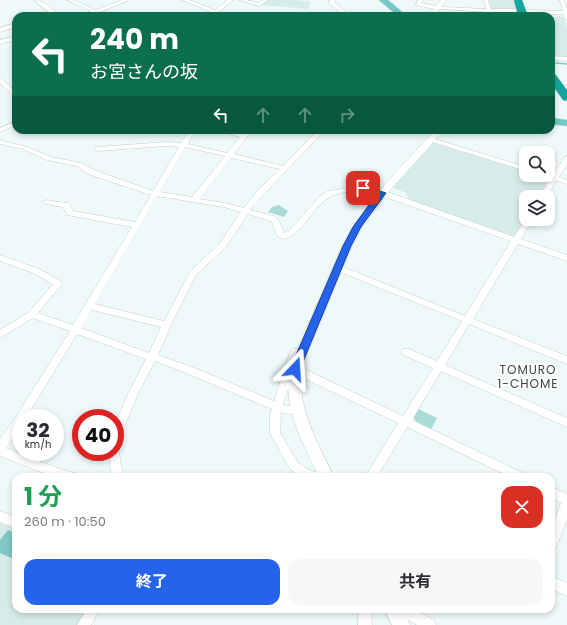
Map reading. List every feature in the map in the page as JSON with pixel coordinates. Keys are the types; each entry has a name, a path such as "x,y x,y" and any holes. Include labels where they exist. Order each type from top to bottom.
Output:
{"highway":[{"path":"518,0 524,12"},
{"path":"524,0 525,12"},
{"path":"555,74 567,98"}],"main road":[{"path":"383,0 397,12"},
{"path":"555,122 567,123"}],"street":[{"path":"36,0 51,12"},
{"path":"69,0 95,11 126,0"},
{"path":"184,0 216,12 231,0"},
{"path":"241,0 259,5 266,0"},
{"path":"333,0 331,2 332,4 342,11 341,12"},
{"path":"421,0 418,4 437,8 467,7 486,12"},
{"path":"434,12 444,0"},
{"path":"486,0 490,12"},
{"path":"555,15 567,15 562,0"},
{"path":"0,30 12,26"},
{"path":"0,42 12,39"},
{"path":"555,58 567,59"},
{"path":"0,79 12,92"},
{"path":"0,130 12,125"},
{"path":"27,409 138,226 190,134"},
{"path":"194,200 244,136 235,134"},
{"path":"124,415 166,326 193,274 223,245 246,210 284,168 318,134"},
{"path":"325,473 300,422 296,410 293,390 295,369 302,349 357,227 382,193 436,134"},
{"path":"431,140 519,167"},
{"path":"0,142 25,148 49,159 79,164 91,172 156,194 246,210 273,219 280,234 284,236 293,232 322,199 331,193 363,188 382,193 567,258"},
{"path":"98,150 167,143 185,145 284,168"},
{"path":"567,158 555,178 567,182"},
{"path":"46,202 66,205 70,213 138,226"},
{"path":"373,473 524,226"},
{"path":"0,258 36,271 58,283 32,314 0,335"},
{"path":"338,268 567,360"},
{"path":"90,306 166,326"},
{"path":"32,314 208,378 277,407 286,410 296,410"},
{"path":"295,352 275,415 275,433 294,466 304,473"},
{"path":"406,352 567,423"},
{"path":"295,369 513,473"},
{"path":"0,448 12,431"},
{"path":"0,451 59,473"},
{"path":"115,461 117,473"},
{"path":"555,494 567,500"},
{"path":"555,536 567,504"},
{"path":"0,516 12,522"},
{"path":"555,584 567,590"},
{"path":"84,625 92,613"},
{"path":"365,613 365,625"},
{"path":"395,613 401,625"},
{"path":"409,613 429,625"}],"shaded area":[{"path":"267,0 297,0 311,2 308,9 261,5"},
{"path":"488,0 513,0 516,9 492,10"},
{"path":"555,17 564,17 567,27 567,59 555,57"},
{"path":"434,143 519,169 519,182 549,182 545,190 519,190 519,226 522,226 515,237 411,202 406,193 392,187"},
{"path":"279,205 288,211 284,217 268,212 272,207"},
{"path":"418,409 437,418 431,430 416,423 414,417"},
{"path":"0,522 12,527 12,613 86,613 79,625 0,625"},
{"path":"8,530 12,532 12,558 0,553 0,540"}],"waterway":[{"path":"556,63 567,64"}],"district":[{"name":"TOMURO 1-CHOME","path":"528,377"}],"route":[{"path":"295,369 347,246 357,227 382,193 363,188"}]}
